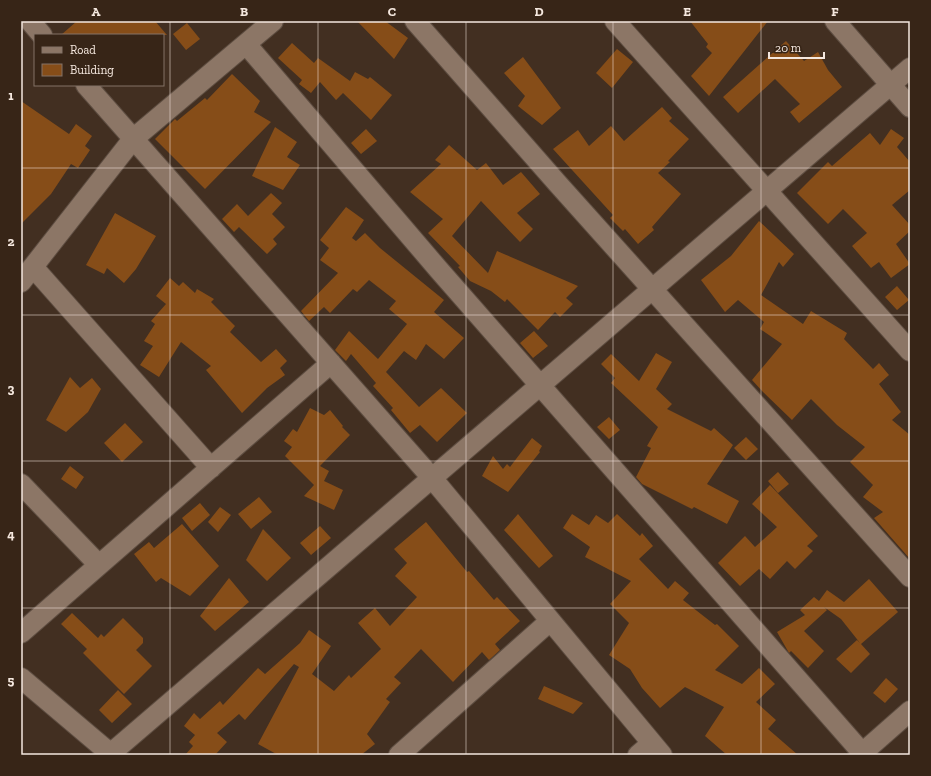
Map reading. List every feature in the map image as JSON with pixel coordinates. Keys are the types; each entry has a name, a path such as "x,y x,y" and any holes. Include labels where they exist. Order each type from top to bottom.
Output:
{"street":[{"path":"30,21 41,34"},
{"path":"21,282 133,139 273,21"},
{"path":"415,21 910,577"},
{"path":"614,21 910,351"},
{"path":"835,21 910,107"},
{"path":"246,44 540,385 862,754 910,711"},
{"path":"21,678 111,754 910,68"},
{"path":"87,86 432,478 550,620 651,751"},
{"path":"33,266 211,468"},
{"path":"21,633 331,363"},
{"path":"21,484 99,565"},
{"path":"399,755 550,620"}],"building":[{"path":"77,21 155,21 167,35 164,34 62,34"},
{"path":"357,21 385,21 408,38 394,59"},
{"path":"690,21 768,21 709,96 691,76 712,53 706,47 708,44"},
{"path":"187,23 200,39 186,50 173,34"},
{"path":"786,41 804,61 818,52 828,70 842,87 799,123 790,112 800,104 775,79 738,113 723,97"},
{"path":"292,43 314,63 318,58 350,81 355,72 368,79 370,77 392,95 371,120 343,93 336,100 320,82 311,93 299,84 302,80 278,58"},
{"path":"617,49 633,62 612,88 596,73"},
{"path":"523,57 561,108 542,125 518,106 525,96 504,73"},
{"path":"232,74 260,101 254,112 271,122 205,189 155,139 175,119 177,121 205,98 207,100"},
{"path":"21,101 69,134 76,124 92,136 85,146 90,150 78,168 71,164 51,194 21,224"},
{"path":"662,107 672,118 669,121 689,139 668,161 670,162 658,173 681,194 652,227 654,230 638,244 625,229 623,231 610,218 613,215 553,149 578,130 589,146 611,126 624,141"},
{"path":"275,127 297,142 287,157 300,165 283,190 252,176"},
{"path":"366,129 377,141 361,154 351,143"},
{"path":"891,129 904,138 897,147 910,162 910,190 892,205 910,225 910,231 896,244 910,264 891,278 879,262 871,268 852,246 867,233 843,209 828,224 797,193 828,162 832,166 870,133 880,145"},
{"path":"449,145 477,170 486,163 503,185 521,172 540,194 517,213 533,229 520,242 481,201 452,236 488,273 497,251 578,286 566,298 573,304 560,317 555,312 538,330 507,299 505,302 491,291 470,281 458,267 460,266 428,233 443,219 410,192 441,164 435,160"},
{"path":"271,193 282,203 272,214 285,227 273,239 277,244 267,254 239,227 234,232 222,219 237,204 248,216"},
{"path":"346,207 364,220 352,238 356,241 365,233 380,248 444,300 434,312 464,338 444,359 426,344 416,360 404,351 386,372 419,407 441,388 467,413 437,442 420,425 410,433 391,410 393,408 373,386 376,383 351,354 346,361 335,350 349,331 378,359 407,324 389,309 396,301 369,280 357,292 353,289 330,313 324,307 309,321 301,311 338,273 320,260 329,248 320,240"},
{"path":"115,213 156,236 136,269 124,283 107,268 104,274 86,265"},
{"path":"759,221 794,254 783,267 779,262 761,295 803,324 811,311 847,333 844,339 873,369 879,363 889,375 879,384 901,412 892,420 910,435 910,559 874,518 883,512 863,497 873,485 850,462 865,447 837,425 811,399 792,420 763,392 752,380 782,344 760,329 764,322 738,300 725,312 701,280 731,256"},
{"path":"170,278 179,286 183,282 195,293 197,289 214,299 211,302 235,326 230,332 261,362 276,349 287,361 280,368 285,375 267,388 242,413 206,370 211,366 181,342 159,377 140,365 153,346 144,341 155,324 151,321 166,304 156,296"},
{"path":"897,286 909,300 897,310 885,297"},
{"path":"534,331 548,346 533,358 520,343"},
{"path":"656,353 672,362 656,389 672,404 667,409 711,431 714,428 733,445 707,484 739,501 727,524 694,507 692,509 642,484 636,477 651,448 647,446 658,427 611,383 615,378 601,364 611,354 639,381"},
{"path":"70,377 80,388 92,378 101,389 88,412 66,432 46,420"},
{"path":"310,408 324,415 330,410 343,426 342,427 350,435 320,466 329,471 324,481 343,490 334,510 304,496 314,485 285,456 292,447 284,441 293,429 297,432"},
{"path":"609,417 620,430 609,439 597,427"},
{"path":"125,423 143,442 122,462 104,443"},
{"path":"746,437 758,449 746,460 734,448"},
{"path":"532,438 542,446 539,451 540,452 508,492 482,476 493,456 503,469 507,464 510,467"},
{"path":"70,466 84,477 76,489 61,479"},
{"path":"778,472 789,484 778,493 768,481"},
{"path":"770,485 818,536 807,546 813,551 795,569 787,561 770,579 759,569 740,586 718,563 745,536 755,547 777,527 752,504"},
{"path":"259,497 272,512 251,529 238,514"},
{"path":"200,503 210,515 192,531 182,518"},
{"path":"220,507 231,515 218,532 208,522"},
{"path":"518,514 553,556 539,568 504,530"},
{"path":"572,514 589,525 596,515 608,523 617,514 640,536 642,533 653,546 639,559 668,589 675,581 689,593 683,600 715,625 717,624 739,646 715,670 742,684 759,668 775,684 756,702 776,720 768,729 798,755 727,755 705,736 724,707 685,687 660,708 642,688 630,669 609,655 629,623 610,604 631,581 585,557 590,547 563,528"},
{"path":"426,522 467,572 469,571 494,600 497,597 520,621 495,644 500,650 489,660 482,652 453,682 421,649 394,677 401,683 386,699 390,702 367,734 375,744 361,755 278,755 258,744 299,667 294,664 245,720 239,714 217,733 227,742 215,755 185,755 193,746 189,742 195,735 184,726 194,713 200,719 220,701 223,705 258,668 265,674 300,643 309,630 331,646 312,674 334,691 349,675 351,678 381,649 358,623 375,608 390,626 417,597 395,576 407,563 394,549"},
{"path":"182,524 219,566 190,596 161,578 156,582 134,554 149,542 154,548"},
{"path":"320,526 331,538 311,555 300,543"},
{"path":"263,529 291,558 267,581 246,560"},
{"path":"229,578 249,602 215,631 200,616"},
{"path":"869,579 898,612 861,644 870,654 851,673 836,659 857,640 860,643 841,619 824,607 827,610 804,631 824,651 808,668 791,651 789,653 777,632 805,615 800,610 814,597 819,601 827,590 844,602"},
{"path":"72,613 98,638 101,634 104,637 123,618 143,638 143,643 136,650 152,666 124,694 83,653 87,649 61,624"},
{"path":"886,678 898,689 885,703 873,693"},
{"path":"544,686 583,703 573,714 538,699"},
{"path":"118,690 132,704 112,723 99,710"}]}
